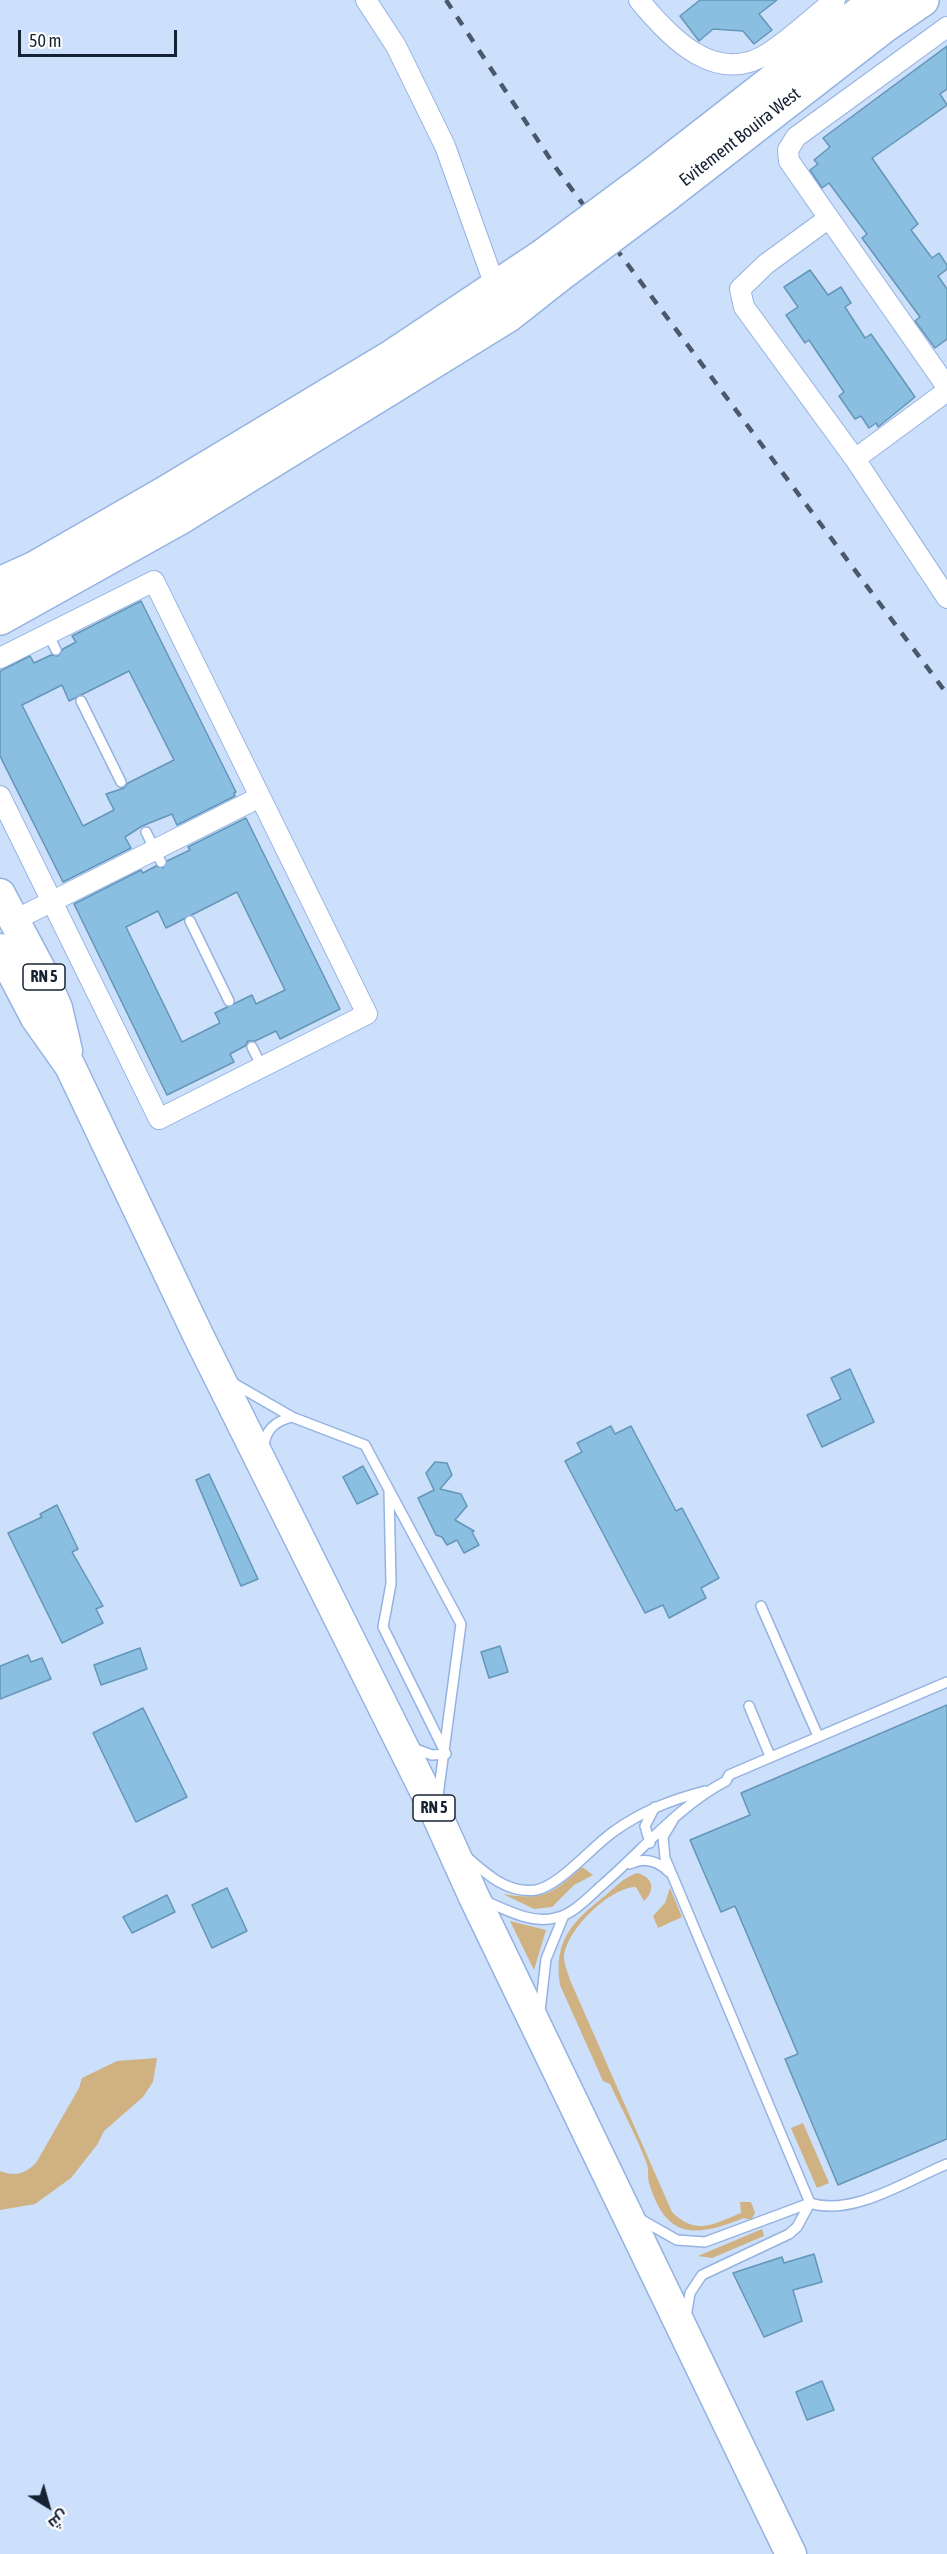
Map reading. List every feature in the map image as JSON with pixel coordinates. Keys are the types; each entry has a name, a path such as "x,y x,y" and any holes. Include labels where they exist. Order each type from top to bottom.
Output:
{"highway":[{"name":"Evitement Bouira West","path":"658,185 755,95 877,0"},
{"name":"Evitement Bouira West","path":"501,302 658,185 922,0"},
{"path":"0,584 35,568 167,492 390,358 501,302"},
{"path":"0,618 181,517 501,302"}],"main road":[{"name":"RN 5","path":"0,894 57,1008 70,1066"},
{"name":"RN 5","path":"0,950 36,1018 70,1066 217,1373 436,1813 474,1897 791,2554"}],"street":[{"path":"366,0 396,46 445,146 501,302"},
{"path":"639,0 663,29 687,50 717,62 740,64 768,54 835,0"},
{"path":"855,459 947,389 789,161 788,150 796,137 947,27"},
{"path":"740,64 742,78 755,95"},
{"path":"829,218 766,264 740,290 744,307 855,459 947,598"},
{"path":"0,658 52,642 154,581 367,1014 159,1119 0,796"},
{"path":"15,920 154,848 260,797"}],"lane":[{"path":"81,701 121,782"},
{"path":"190,921 229,1002"},
{"path":"252,1047 262,1067"},
{"path":"217,1373 292,1417 365,1445 461,1624 446,1754 436,1813"},
{"path":"266,1470 264,1443 269,1430 278,1421 292,1417"},
{"path":"389,1489 391,1584 383,1628 446,1754"},
{"path":"761,1606 818,1736"},
{"path":"474,1897 526,1917 549,1919 564,1916 628,1864 673,1820 708,1791 726,1781 729,1775 947,1682"},
{"path":"749,1706 770,1756"},
{"path":"397,1733 421,1753 446,1754"},
{"path":"450,1842 500,1883 534,1890 552,1882 614,1831 657,1805 708,1791"},
{"path":"650,1843 645,1826 657,1805"},
{"path":"673,1820 663,1837 662,1848 810,2204"},
{"path":"628,1864 640,1860 653,1862 674,1877"},
{"path":"539,2030 546,1959 564,1916"},
{"path":"626,2210 677,2240 705,2242 810,2204 827,2208 851,2205 947,2163"},
{"path":"684,2331 690,2293 702,2275 789,2234 797,2227 810,2204"}],"shaded area":[{"path":"582,1867 593,1875 574,1885 552,1907 534,1909 503,1894 528,1897 547,1893 563,1884"},
{"path":"637,1873 647,1878 651,1884 648,1897 644,1901 636,1887 614,1894 602,1902 572,1935 564,1957 565,1966 672,2212 689,2224 705,2226 741,2213 740,2202 751,2202 755,2213 751,2220 744,2218 713,2228 687,2230 676,2226 666,2217 657,2204 650,2186 647,2164 639,2144 610,2084 603,2081 560,1985 560,1956 568,1933 594,1904 624,1880"},
{"path":"670,1888 682,1917 658,1928 653,1916 665,1903"},
{"path":"510,1921 546,1930 534,1970"},
{"path":"157,2058 153,2082 143,2097 104,2131 97,2145 71,2178 35,2204 0,2210 0,2171 10,2174 19,2173 28,2170 36,2163 79,2088 82,2078 117,2061"},
{"path":"803,2123 829,2183 817,2188 791,2128"},
{"path":"762,2229 764,2236 712,2258 698,2256"}],"building":[{"path":"700,0 777,0 759,14 772,30 754,44 743,31 713,29 699,41 680,16"},
{"path":"947,46 947,89 940,94 947,105 872,158 918,224 911,230 932,258 939,253 947,265 947,269 938,276 947,289 947,339 935,348 915,321 920,317 862,238 867,234 829,183 822,188 810,170 818,164 814,160 830,147 823,138"},
{"path":"810,270 828,295 841,287 851,303 845,307 865,338 871,334 915,397 878,427 876,423 869,428 861,416 855,419 839,396 844,392 809,340 805,343 786,315 798,307 784,287"},
{"path":"141,601 236,792 235,796 177,825 172,814 142,826 125,837 131,848 63,882 0,756 0,671 30,656 34,663 51,655 58,656 63,649 76,642 72,636","holes":["129,671 174,760 128,783 124,788 106,794 114,810 83,826 22,705 62,685 69,701"]},
{"path":"246,818 340,1009 280,1039 276,1031 255,1041 248,1041 245,1046 230,1054 234,1062 167,1095 74,904 141,870 143,873 156,866 163,868 167,861 190,850 188,847","holes":["237,892 285,990 256,1004 252,995 215,1013 220,1023 182,1042 126,927 158,911 166,928"]},
{"path":"850,1369 874,1422 822,1447 807,1415 841,1399 831,1378"},
{"path":"611,1426 615,1434 631,1426 676,1511 682,1508 719,1578 701,1588 706,1598 669,1618 663,1605 645,1613 565,1461 582,1452 577,1443"},
{"path":"435,1462 447,1463 452,1475 440,1489 461,1494 467,1506 455,1520 474,1531 472,1532 479,1545 464,1553 457,1540 447,1545 442,1537 436,1535 418,1498 434,1490 426,1473"},
{"path":"363,1466 378,1494 357,1504 343,1477"},
{"path":"209,1474 258,1579 241,1586 196,1480"},
{"path":"57,1505 78,1549 72,1552 103,1606 96,1609 103,1623 62,1643 8,1533 42,1517 40,1514"},
{"path":"500,1646 508,1672 489,1678 481,1652"},
{"path":"140,1648 147,1669 101,1685 94,1665"},
{"path":"28,1655 31,1662 42,1658 51,1679 0,1699 0,1666"},
{"path":"947,1705 947,2139 838,2185 785,2059 798,2054 735,1906 721,1912 690,1840 750,1815 741,1793"},
{"path":"143,1708 187,1797 136,1822 93,1733"},
{"path":"227,1888 247,1931 212,1948 192,1905"},
{"path":"167,1895 175,1912 132,1933 123,1917"},
{"path":"814,2254 822,2282 793,2290 802,2321 764,2337 733,2273 782,2257 784,2263"},
{"path":"822,2381 834,2410 807,2420 796,2392"}],"railway":[{"path":"446,0 556,168 947,694"}]}
